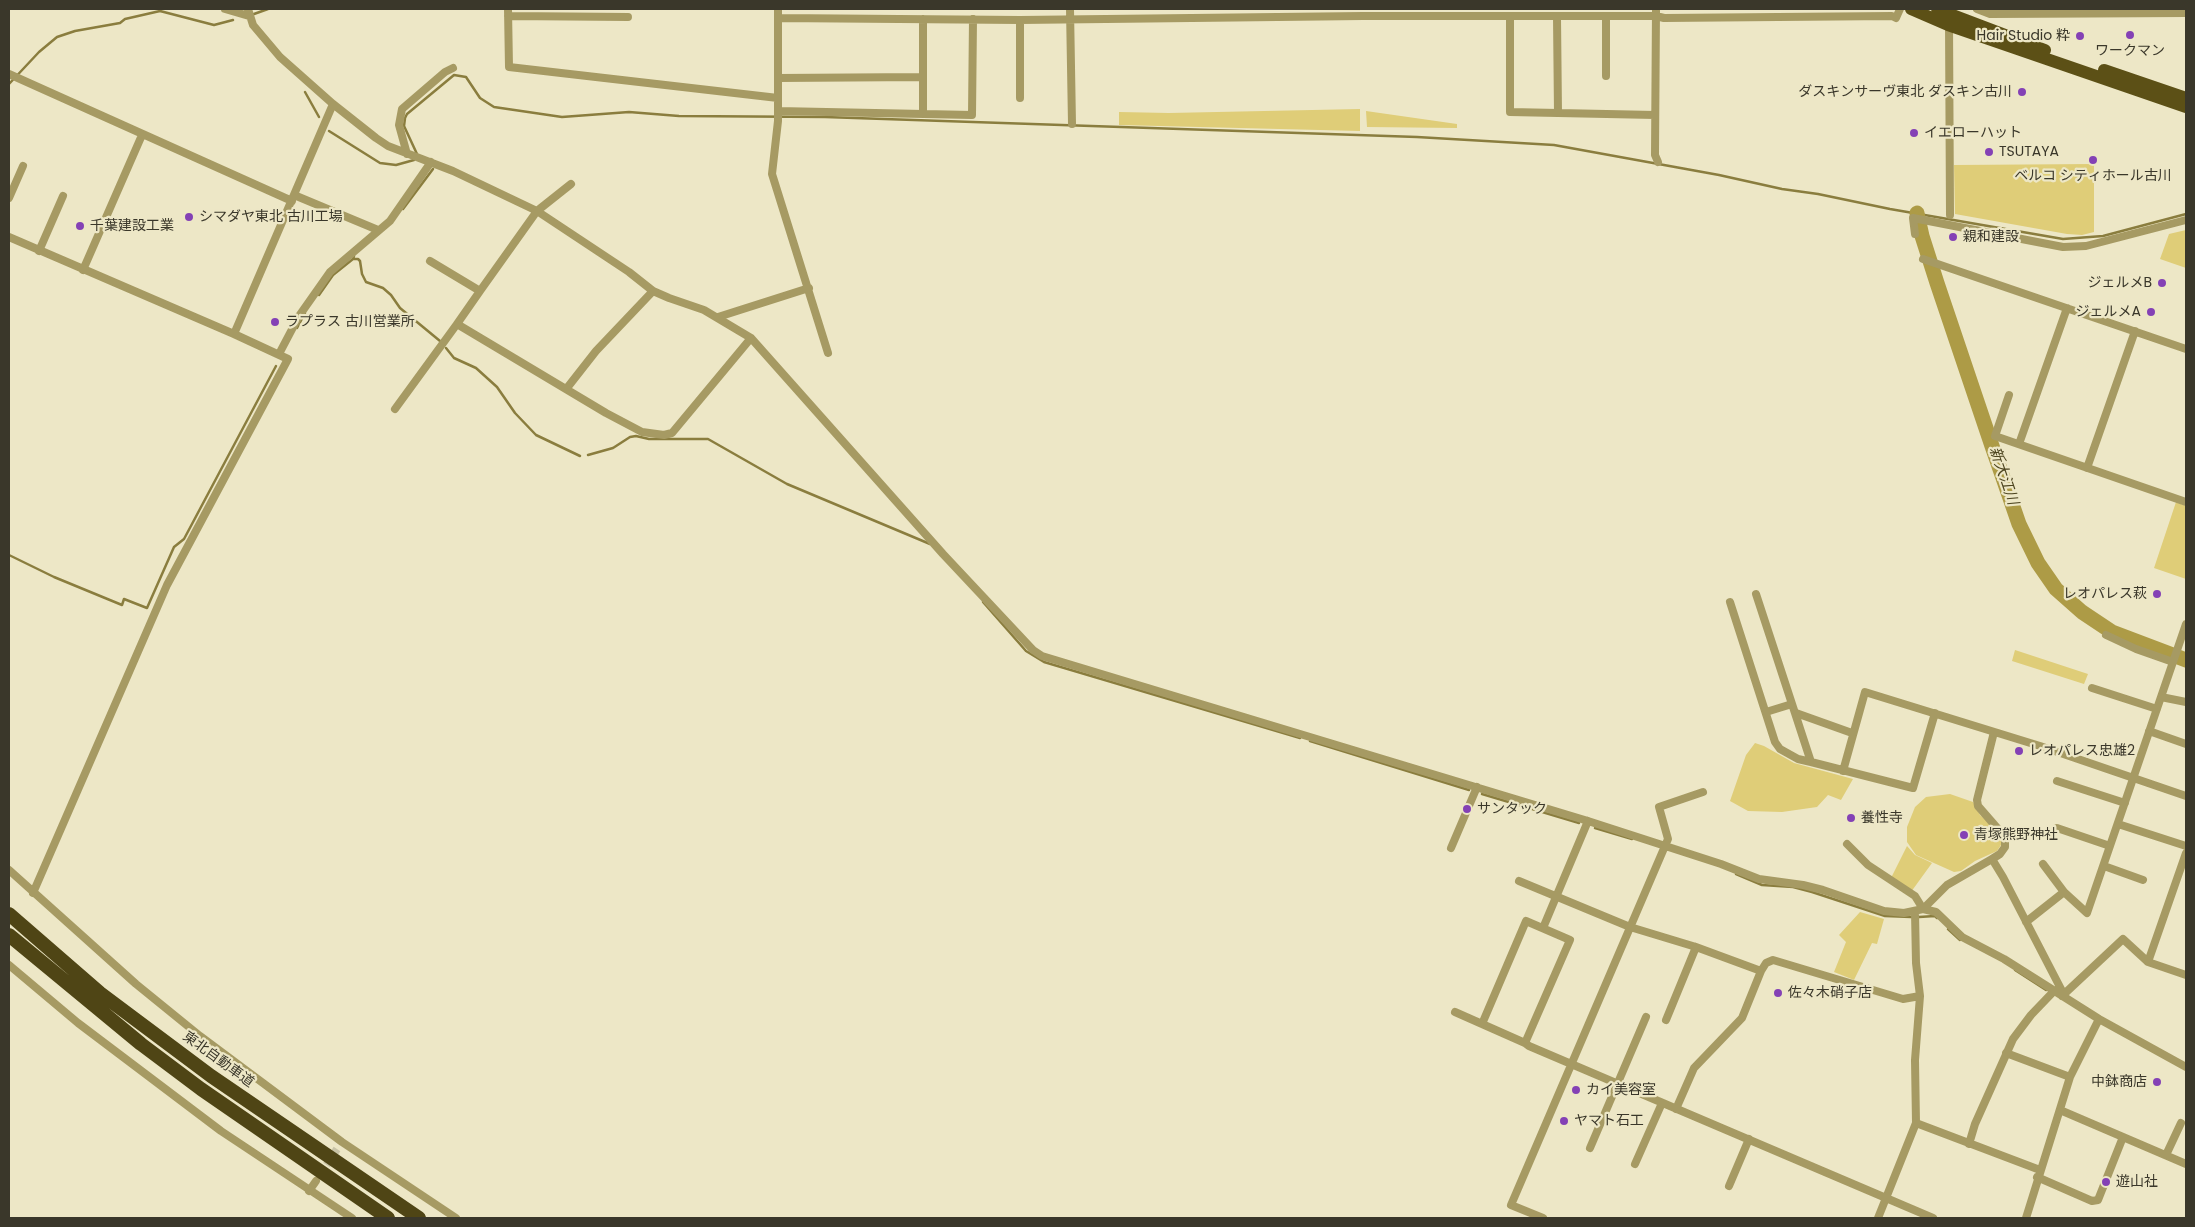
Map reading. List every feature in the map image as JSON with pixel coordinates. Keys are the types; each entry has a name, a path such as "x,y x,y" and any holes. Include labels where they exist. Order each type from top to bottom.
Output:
{"highway":[{"path":"1911,9 1950,16 2186,98"},
{"path":"1938,9 1950,16 2186,107"},
{"name":"東北自動車道","path":"9,914 100,993 211,1076 419,1218"},
{"path":"9,935 100,1011 201,1090 388,1218"}],"street":[{"path":"224,9 248,12 253,26 280,56 376,138 536,211 629,272 653,291 718,317 751,338 923,532 1033,650 1060,662 1588,821 1664,847 1722,864 1759,879 1803,885 1823,890 1884,911 1904,913 1919,910 1936,912 1962,936 2099,1019 2186,1067"},
{"path":"778,9 778,115 772,174 828,353"},
{"path":"1070,9 1072,124"},
{"path":"778,18 1020,20 1363,16 1557,17 1656,12 1664,18 1882,16 1896,18 1900,9"},
{"path":"1977,9 1990,14 2047,11 2186,13"},
{"path":"628,17 508,12 509,67 778,98"},
{"path":"1656,12 1655,156 1658,162"},
{"path":"1606,16 1606,76"},
{"path":"1950,16 1950,215"},
{"path":"1510,17 1510,112 1655,115"},
{"path":"1557,17 1558,113"},
{"path":"923,19 923,114"},
{"path":"778,115 923,114 972,116 973,19"},
{"path":"1020,20 1020,98"},
{"path":"413,156 399,125 402,109 445,72 453,68"},
{"path":"10,75 142,135 293,198 378,230"},
{"path":"778,78 923,77"},
{"path":"234,334 334,104"},
{"path":"83,270 142,135"},
{"path":"279,354 299,316 330,272 390,221 431,162"},
{"path":"9,198 23,166"},
{"path":"394,409 457,324 536,211 571,184"},
{"path":"39,250 63,196"},
{"path":"1915,234 1913,222 2063,247 2086,246 2186,220"},
{"path":"9,237 288,359 167,585 33,893"},
{"path":"1923,259 2186,349"},
{"path":"430,261 480,291"},
{"path":"718,317 809,288"},
{"path":"567,388 596,351 653,291"},
{"path":"2019,444 2067,308"},
{"path":"457,324 613,417 642,432 664,435 672,433 751,338"},
{"path":"2087,468 2136,331"},
{"path":"2009,395 1995,436 2186,502"},
{"path":"1756,594 1796,713 1810,762"},
{"path":"1730,602 1775,742 1780,749 1798,759 1913,788 1934,713"},
{"path":"2043,864 2064,892 2087,913 2186,624"},
{"path":"2106,635 2136,649 2174,658"},
{"path":"2092,688 2157,709"},
{"path":"1843,771 1852,733 1865,692 2134,777 2186,796"},
{"path":"2162,695 2186,702"},
{"path":"1766,712 1792,704"},
{"path":"1796,713 1852,733"},
{"path":"2149,731 2186,744"},
{"path":"1919,910 1947,885 2000,854 2005,847 2006,838 1981,811 1977,800 1994,732"},
{"path":"2057,780 2125,803"},
{"path":"1452,848 1477,787"},
{"path":"1543,1218 1511,1205 1668,839 1659,807 1704,792"},
{"path":"1543,928 1588,821"},
{"path":"2118,824 2186,846"},
{"path":"2057,828 2110,846"},
{"path":"1847,844 1868,865 1915,896 1919,910 1916,963 1920,996 1915,1060 1916,1124 1878,1218"},
{"path":"2148,962 2186,853"},
{"path":"1992,859 2004,877 2061,988 2062,996"},
{"path":"2104,866 2143,880"},
{"path":"9,870 136,984 200,1036 342,1142 456,1218"},
{"path":"1518,881 1630,926 1696,946 1761,970"},
{"path":"2026,922 2064,892"},
{"path":"1482,1024 1526,921 1543,928 1570,940 1525,1043"},
{"path":"2062,996 2123,939 2148,962 2186,975"},
{"path":"1666,1020 1696,946"},
{"path":"1676,1109 1694,1068 1742,1018 1761,970 1766,963 1772,960 1903,999 1920,996"},
{"path":"9,965 78,1023 221,1131 352,1218"},
{"path":"1969,1144 1975,1124 2006,1053 2021,1028 2054,991"},
{"path":"1455,1012 1529,1046 1931,1218"},
{"path":"1590,1148 1616,1083 1646,1017"},
{"path":"2026,1218 2070,1077 2099,1019"},
{"path":"2006,1053 2070,1077"},
{"path":"1635,1164 1662,1103"},
{"path":"2060,1110 2186,1164"},
{"path":"2166,1155 2181,1123"},
{"path":"1916,1124 2039,1174 2092,1202 2098,1200 2123,1137"},
{"path":"1729,1186 1749,1139"},
{"path":"337,1149 342,1142"},
{"path":"309,1191 316,1182"}],"shaded area":[{"path":"1360,109 1360,131 1119,125 1119,112 1169,113"},
{"path":"1366,111 1457,124 1457,128 1367,127"},
{"path":"2094,164 2094,232 2082,235 2067,234 1955,214 1954,165"},
{"path":"2186,230 2186,268 2160,259 2169,234"},
{"path":"2176,502 2186,506 2186,579 2154,568"},
{"path":"2015,650 2088,674 2084,684 2012,661"},
{"path":"1755,743 1794,763 1853,779 1841,800 1828,795 1817,807 1782,812 1748,811 1730,801 1746,755"},
{"path":"1950,794 1973,802 1980,815 1996,829 2002,838 2001,845 1997,851 1975,861 1961,871 1954,872 1916,855 1907,842 1907,827 1915,807 1926,797"},
{"path":"1907,846 1915,855 1932,863 1911,892 1891,878"},
{"path":"1860,912 1884,919 1877,944 1872,943 1854,980 1834,972 1846,942 1839,935"}],"waterway":[{"path":"254,14 268,9"},
{"path":"9,84 39,52 57,37 75,31 120,23 125,19 160,11 214,25 233,20"},
{"path":"329,131 380,163 396,165 414,160 417,154 404,126 405,118 407,114 454,75 466,77 480,98 494,107 562,117 629,112 679,116 825,117 1417,137 1554,145 1890,209 2063,239 2103,236 2186,214"},
{"path":"305,92 319,117"},
{"path":"403,209 433,169"},
{"name":"新大江川","path":"1917,213 1922,236 1937,283 1992,446 2019,524 2038,563 2056,589 2082,612 2112,632 2186,660"},
{"path":"319,295 333,275 353,259 354,256"},
{"path":"353,259 360,261 362,274 366,282 383,288 391,295 400,308 440,341"},
{"path":"297,328 305,313"},
{"path":"446,348 454,358 476,368 497,387 515,413 536,435 580,456"},
{"path":"9,555 54,577 122,605 124,599 147,608 174,547 184,539 276,366"},
{"path":"588,455 613,448 630,437 636,436 649,439 708,439 787,484 930,544"},
{"path":"983,602 1026,651 1044,662 1300,738"},
{"path":"1310,741 1469,790"},
{"path":"1482,794 1579,823"},
{"path":"1595,828 1632,839"},
{"path":"1736,874 1762,885 1793,887 1885,916 1911,917"},
{"path":"1919,917 1935,916 1937,918"},
{"path":"1948,929 1960,940"},
{"path":"2015,970 2046,990"}],"tunnel":[{"path":"320,1175 337,1149"}],"place":[{"name":"ワークマン","path":"2130,35"},
{"name":"Hair Studio 粋","path":"2080,36"},
{"name":"ダスキンサーヴ東北 ダスキン古川","path":"2022,92"},
{"name":"イエローハット","path":"1914,133"},
{"name":"TSUTAYA","path":"1989,152"},
{"name":"ベルコ シティホール古川","path":"2093,160"},
{"name":"シマダヤ東北 古川工場","path":"189,217"},
{"name":"千葉建設工業","path":"80,226"},
{"name":"親和建設","path":"1953,237"},
{"name":"ジェルメB","path":"2162,283"},
{"name":"ジェルメA","path":"2151,312"},
{"name":"ラプラス 古川営業所","path":"275,322"},
{"name":"レオパレス萩","path":"2157,594"},
{"name":"レオパレス忠雄2","path":"2019,751"},
{"name":"サンタック","path":"1467,809"},
{"name":"養性寺","path":"1851,818"},
{"name":"青塚熊野神社","path":"1964,835"},
{"name":"佐々木硝子店","path":"1778,993"},
{"name":"中鉢商店","path":"2157,1082"},
{"name":"カイ美容室","path":"1576,1090"},
{"name":"ヤマト石工","path":"1564,1121"},
{"name":"遊山社","path":"2106,1182"}]}
